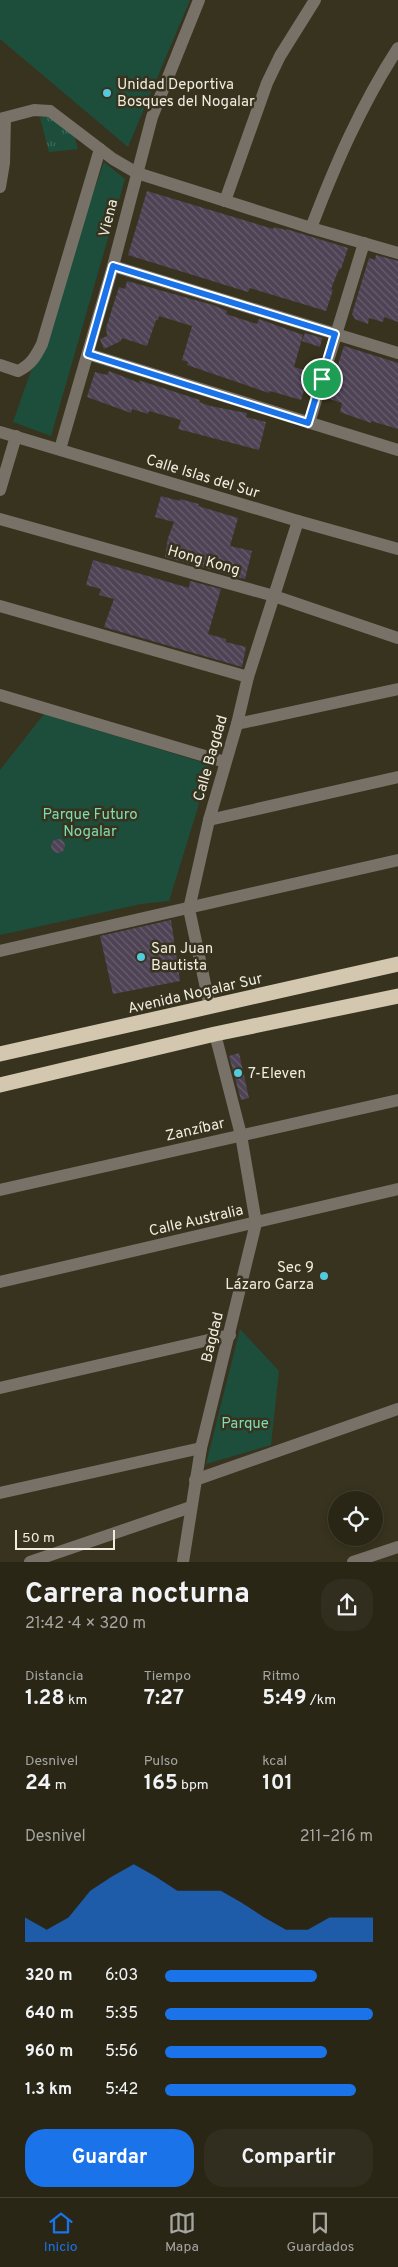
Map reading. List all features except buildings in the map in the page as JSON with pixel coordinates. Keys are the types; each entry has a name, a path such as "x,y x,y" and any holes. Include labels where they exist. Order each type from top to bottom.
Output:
{"highway":[{"name":"Avenida Nogalar Sur","path":"0,1054 398,964"},
{"path":"0,1085 215,1034 398,996"}],"street":[{"name":"Viena","path":"60,449 113,266 152,117 199,0"},
{"path":"225,201 267,83 280,56 315,0"},
{"path":"311,228 342,150 382,74 398,48"},
{"path":"0,187 4,162 2,119 34,110 50,111 113,159 137,173 311,228 398,253"},
{"path":"0,365 18,371 25,368 32,362 42,344 100,149"},
{"path":"308,423 364,243"},
{"path":"113,266 398,353"},
{"path":"88,354 398,450"},
{"name":"Calle Islas del Sur","path":"0,432 398,549"},
{"path":"0,490 16,436"},
{"name":"Hong Kong","path":"0,519 274,596 398,638"},
{"name":"Calle Bagdad","path":"210,1007 189,909 208,820 237,724 248,677 298,521"},
{"path":"0,606 248,677"},
{"path":"237,724 398,689"},
{"path":"0,695 225,762"},
{"path":"208,820 398,777"},
{"path":"0,951 398,860"},
{"name":"Bagdad","path":"182,1562 201,1448 256,1223 241,1135 215,1034"},
{"name":"Zanzíbar","path":"0,1190 398,1100"},
{"name":"Calle Australia","path":"0,1282 398,1189"},
{"path":"0,1388 230,1335"},
{"path":"195,1480 398,1409"},
{"path":"0,1493 201,1448"},
{"path":"30,1562 191,1506"},
{"path":"353,1562 398,1547"}],"green space":[{"name":"Unidad Deportiva Bosques del Nogalar","path":"0,0 190,0 128,147 0,39"},
{"path":"51,114 74,135 78,149 49,152 40,118"},
{"path":"104,162 125,179 51,436 13,422"},
{"name":"Parque Futuro Nogalar","path":"44,714 211,765 169,901 141,904 0,935 0,770"},
{"name":"Parque","path":"240,1329 279,1371 271,1445 206,1464"}],"place":[{"name":"Unidad Deportiva Bosques del Nogalar","path":"107,93"},
{"name":"San Juan Bautista","path":"141,957"},
{"name":"7-Eleven","path":"238,1073"},
{"name":"Sec 9 Lázaro Garza","path":"324,1276"}],"route":[{"path":"113,266 335,334 322,379 308,423 88,354 113,266"}]}
